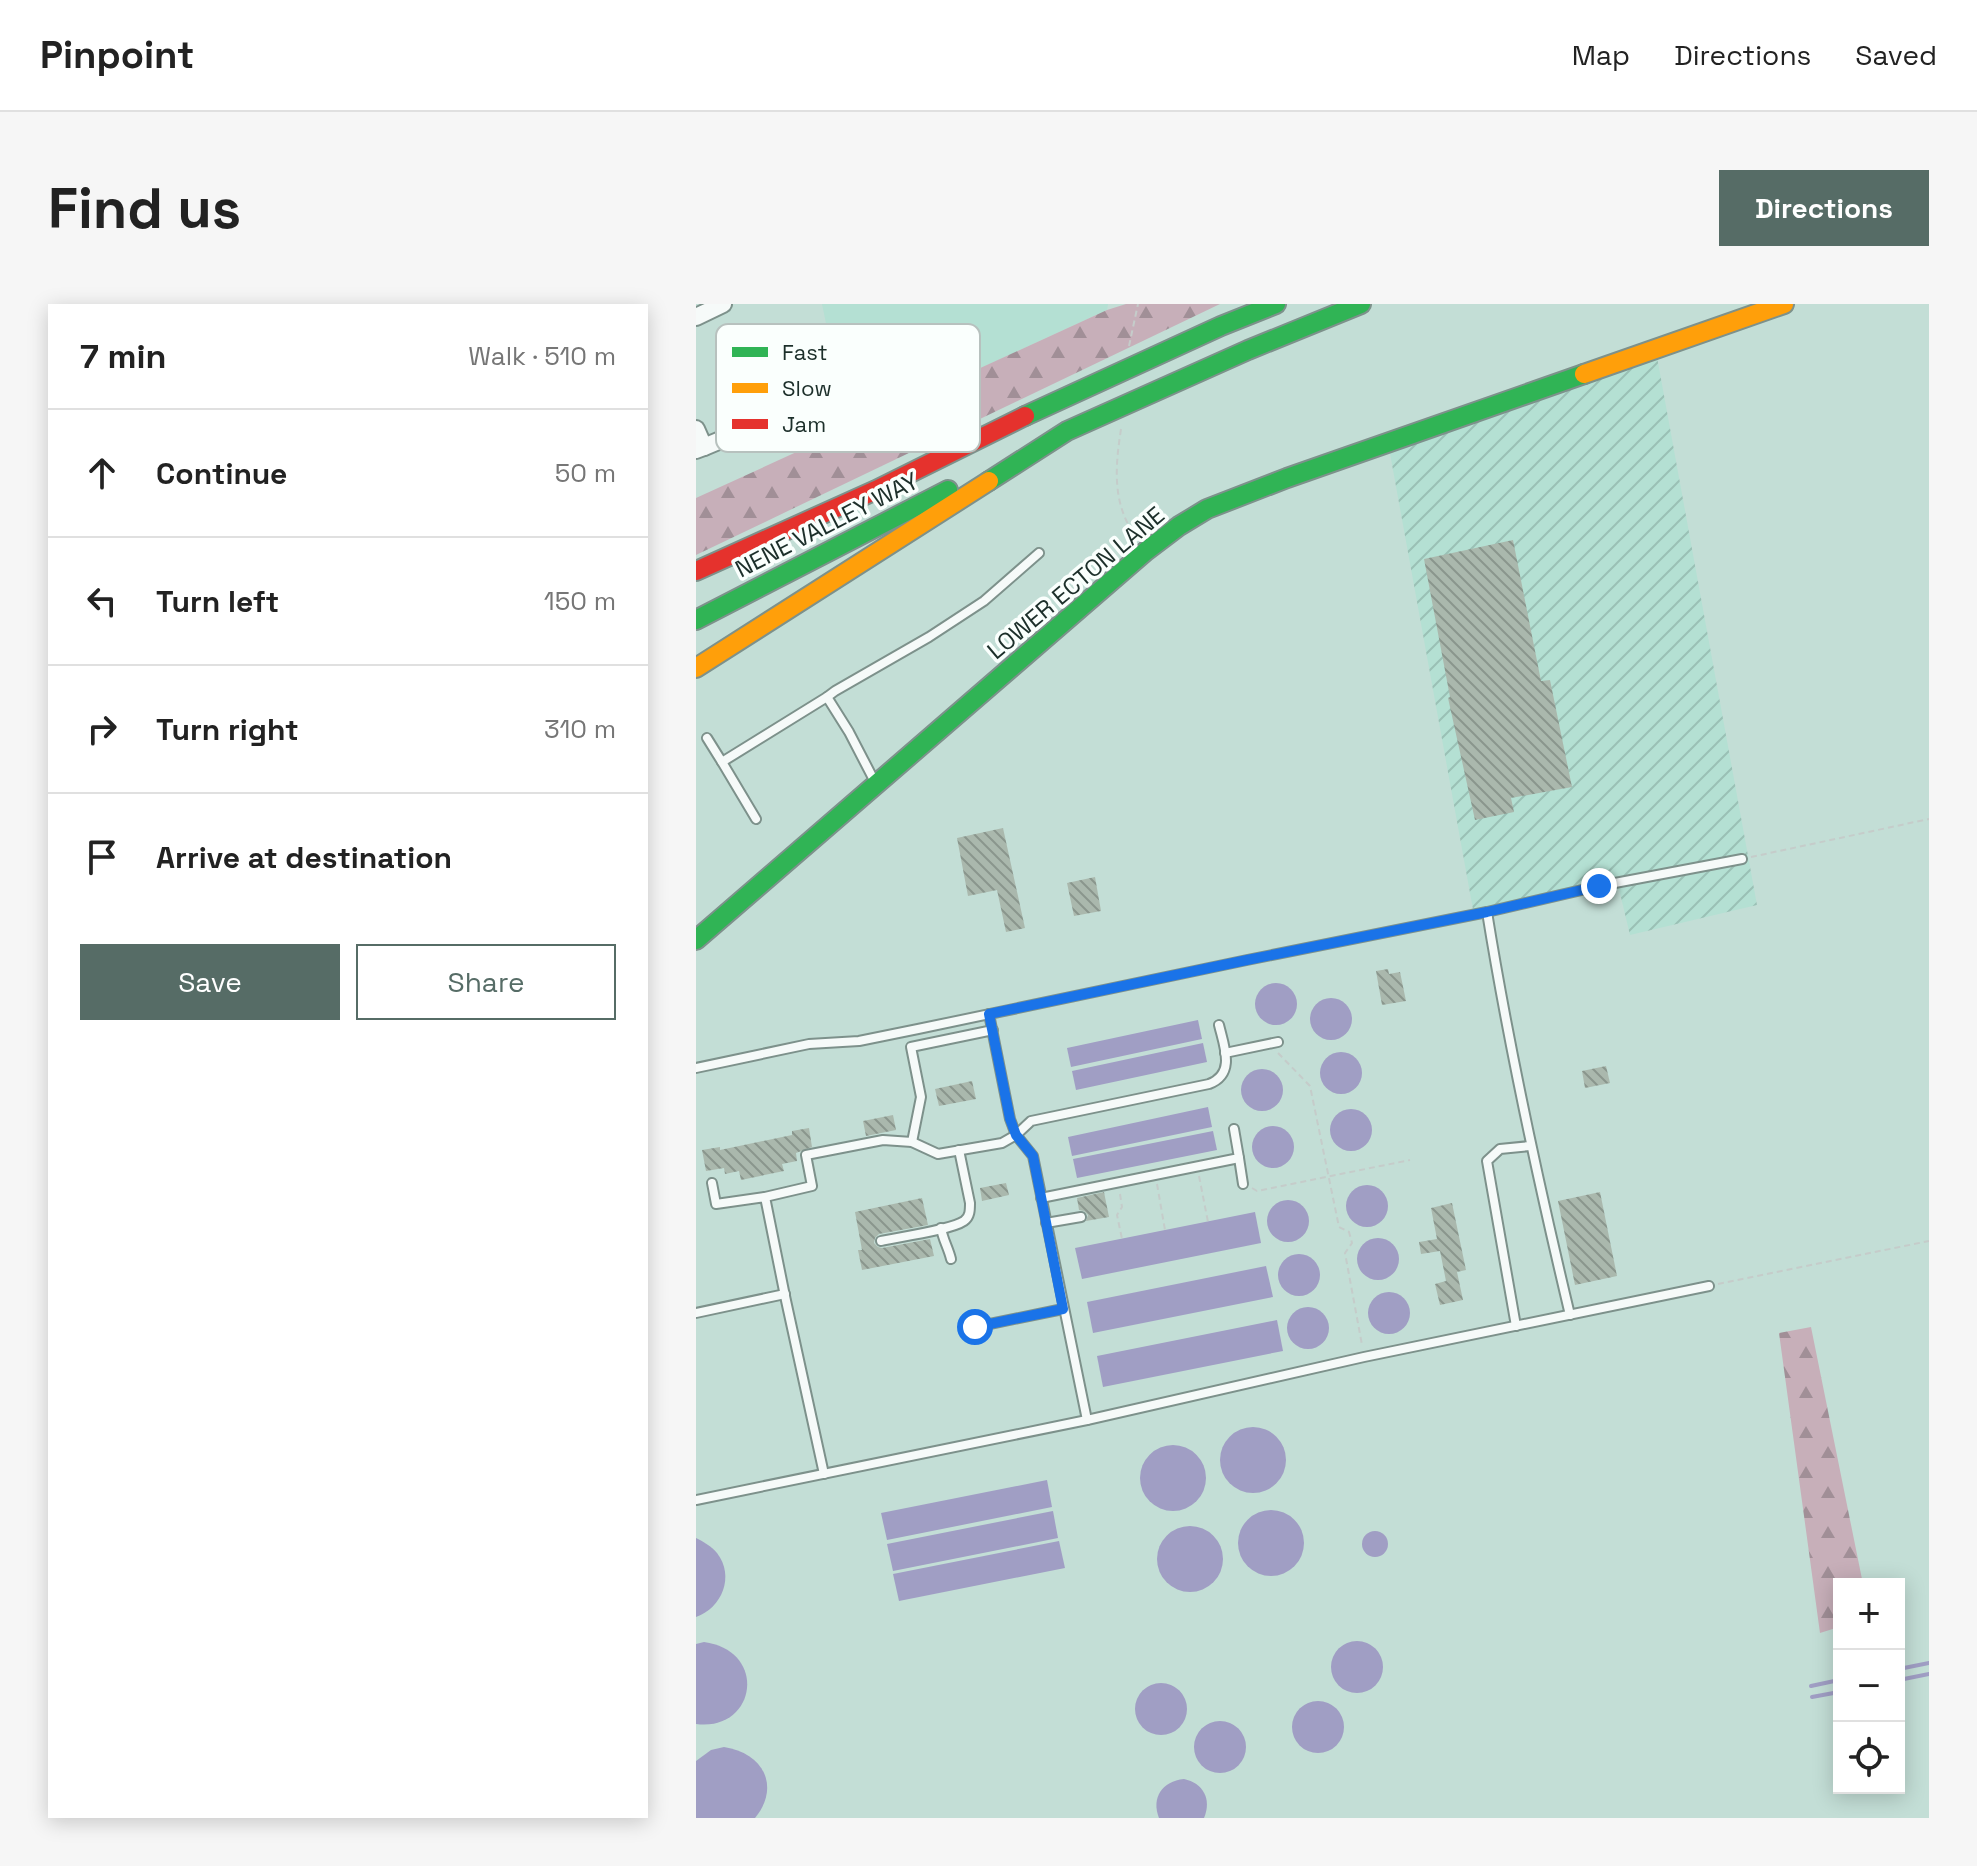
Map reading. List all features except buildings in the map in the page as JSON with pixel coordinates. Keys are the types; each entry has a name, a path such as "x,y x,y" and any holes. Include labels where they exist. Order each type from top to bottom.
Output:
{"main road":[{"path":"980,438 1049,404 1276,304"},
{"path":"696,668 1067,431 1248,350 1361,304"},
{"name":"LOWER ECTON LANE","path":"696,940 1146,551 1207,509 1287,478 1784,304"},
{"name":"NENE VALLEY WAY","path":"696,620 1067,431"},
{"path":"696,571 952,452"},
{"name":"NENE VALLEY WAY","path":"696,590 876,490"}],"street":[{"path":"696,317 723,304"},
{"path":"696,429 700,449"}],"lane":[{"path":"722,762 984,601 1039,553"},
{"path":"827,697 876,784"},
{"path":"707,738 756,819"},
{"path":"696,1068 809,1044 859,1041 1487,912 1599,886 1742,859"},
{"path":"1487,912 1502,1007 1530,1146 1570,1315"},
{"path":"989,1014 1010,1119 1016,1135 1033,1156 1087,1420"},
{"path":"712,1183 716,1204 765,1197 812,1186 806,1155 883,1140 912,1142 938,1154 1002,1143 1031,1121 1217,1082 1226,1069 1219,1025"},
{"path":"912,1142 921,1097 911,1047 993,1030"},
{"path":"1225,1053 1274,1043"},
{"path":"1234,1129 1243,1184"},
{"path":"1516,1326 1487,1161 1500,1149 1530,1146"},
{"path":"881,1241 964,1221 970,1203 959,1150"},
{"path":"1041,1198 1239,1158"},
{"path":"765,1197 824,1474"},
{"path":"1046,1223 1081,1217"},
{"path":"941,1228 951,1259"},
{"path":"696,1500 1087,1420 1364,1357 1709,1286"},
{"path":"696,1313 785,1294"},
{"path":"975,1327 1063,1309"}],"path":[{"path":"1128,352 1138,304"},
{"path":"1122,426 1116,463 1120,506 1127,525 1146,551"},
{"path":"1742,859 1929,819"},
{"path":"1274,1043 1310,1086 1339,1227 1349,1232 1352,1243 1345,1253 1364,1357"},
{"path":"1243,1184 1257,1191 1410,1160"},
{"path":"1197,1167 1208,1222"},
{"path":"1155,1175 1165,1230"},
{"path":"1117,1183 1122,1207 1117,1215 1122,1239"},
{"path":"1709,1286 1929,1241"}],"shaded area":[{"path":"822,304 1108,304 1107,310 980,368 980,324 826,324"},
{"path":"1655,346 1757,905 1630,935 1619,889 1474,915 1387,437"}],"green space":[{"path":"1126,304 1220,304 980,419 980,368"},
{"path":"797,452 911,452 696,555 696,498"},
{"path":"1811,1327 1862,1578 1833,1578 1833,1629 1820,1633 1779,1333"}],"water":[{"path":"1276,983 1291,989 1297,1004 1291,1019 1276,1025 1261,1019 1255,1004 1261,989"},
{"path":"1331,998 1346,1004 1352,1019 1346,1034 1331,1040 1316,1034 1310,1019 1316,1004"},
{"path":"1198,1020 1202,1039 1071,1067 1067,1048"},
{"path":"1203,1043 1207,1062 1076,1090 1072,1071"},
{"path":"1341,1052 1356,1058 1362,1073 1356,1088 1341,1094 1326,1088 1320,1073 1326,1058"},
{"path":"1262,1069 1277,1075 1283,1090 1277,1105 1262,1111 1247,1105 1241,1090 1247,1075"},
{"path":"1208,1107 1212,1127 1072,1156 1068,1137"},
{"path":"1351,1109 1366,1115 1372,1130 1366,1145 1351,1151 1336,1145 1330,1130 1336,1115"},
{"path":"1273,1126 1288,1132 1294,1147 1288,1162 1273,1168 1258,1162 1252,1147 1258,1132"},
{"path":"1213,1131 1217,1150 1077,1178 1073,1159"},
{"path":"1367,1185 1382,1191 1388,1206 1382,1221 1367,1227 1352,1221 1346,1206 1352,1191"},
{"path":"1288,1200 1303,1206 1309,1221 1303,1236 1288,1242 1273,1236 1267,1221 1273,1206"},
{"path":"1255,1212 1261,1243 1082,1279 1075,1248"},
{"path":"1378,1238 1393,1244 1399,1259 1393,1274 1378,1280 1363,1274 1357,1259 1363,1244"},
{"path":"1299,1254 1314,1260 1320,1275 1314,1290 1299,1296 1284,1290 1278,1275 1284,1260"},
{"path":"1266,1266 1273,1297 1093,1333 1087,1302"},
{"path":"1389,1292 1404,1298 1410,1313 1404,1328 1389,1334 1374,1328 1368,1313 1374,1298"},
{"path":"1308,1307 1323,1313 1329,1328 1323,1343 1308,1349 1293,1343 1287,1328 1293,1313"},
{"path":"1277,1320 1283,1351 1103,1387 1097,1356"},
{"path":"1253,1427 1276,1437 1286,1460 1276,1483 1253,1493 1230,1483 1220,1460 1230,1437"},
{"path":"1173,1445 1186,1448 1196,1455 1203,1465 1206,1478 1203,1491 1196,1501 1186,1508 1173,1511 1160,1508 1150,1501 1143,1491 1140,1478 1143,1465 1150,1455 1160,1448"},
{"path":"1047,1480 1052,1507 887,1540 881,1513"},
{"path":"1271,1510 1284,1513 1294,1520 1301,1530 1304,1543 1301,1556 1294,1566 1284,1573 1271,1576 1258,1573 1248,1566 1241,1556 1238,1543 1241,1530 1248,1520 1258,1513"},
{"path":"1053,1511 1058,1538 893,1571 887,1544"},
{"path":"1190,1526 1213,1536 1223,1559 1213,1582 1190,1592 1167,1582 1157,1559 1167,1536"},
{"path":"1375,1531 1384,1535 1388,1544 1384,1553 1375,1557 1366,1553 1362,1544 1366,1535"},
{"path":"696,1538 717,1553 725,1571 725,1581 719,1599 696,1617"},
{"path":"1059,1541 1065,1568 899,1601 893,1574"},
{"path":"1357,1641 1375,1649 1383,1667 1375,1685 1357,1693 1339,1685 1331,1667 1339,1649"},
{"path":"704,1642 725,1648 739,1660 746,1674 747,1689 742,1704 732,1716 716,1723 696,1724 696,1644"},
{"path":"1161,1683 1179,1691 1187,1709 1179,1727 1161,1735 1143,1727 1135,1709 1143,1691"},
{"path":"1318,1701 1336,1709 1344,1727 1336,1745 1318,1753 1300,1745 1292,1727 1300,1709"},
{"path":"1220,1721 1238,1729 1246,1747 1238,1765 1220,1773 1202,1765 1194,1747 1202,1729"},
{"path":"724,1747 749,1756 764,1773 767,1794 755,1818 696,1818 696,1761 711,1750"},
{"path":"1184,1779 1196,1784 1204,1793 1207,1804 1204,1818 1159,1818 1156,1804 1160,1792 1170,1783"}],"waterway":[{"path":"1905,1668 1929,1663"},
{"path":"1905,1679 1929,1674"},
{"path":"1811,1686 1833,1681"},
{"path":"1812,1697 1833,1693"}],"traffic: fast":[{"path":"1025,416 1276,304"},
{"path":"989,481 1067,431 1248,350 1361,304"},
{"path":"696,940 1146,551 1179,526 1207,509 1287,478 1584,374"},
{"path":"696,620 948,490"}],"traffic: slow":[{"path":"1584,374 1784,304"},
{"path":"696,668 989,481"}],"traffic: jam":[{"path":"980,438 1025,416"},
{"path":"696,571 953,452"}],"route":[{"path":"975,1327 1063,1309 1033,1156 1016,1135 1010,1119 989,1014 1487,912 1599,886"}]}
